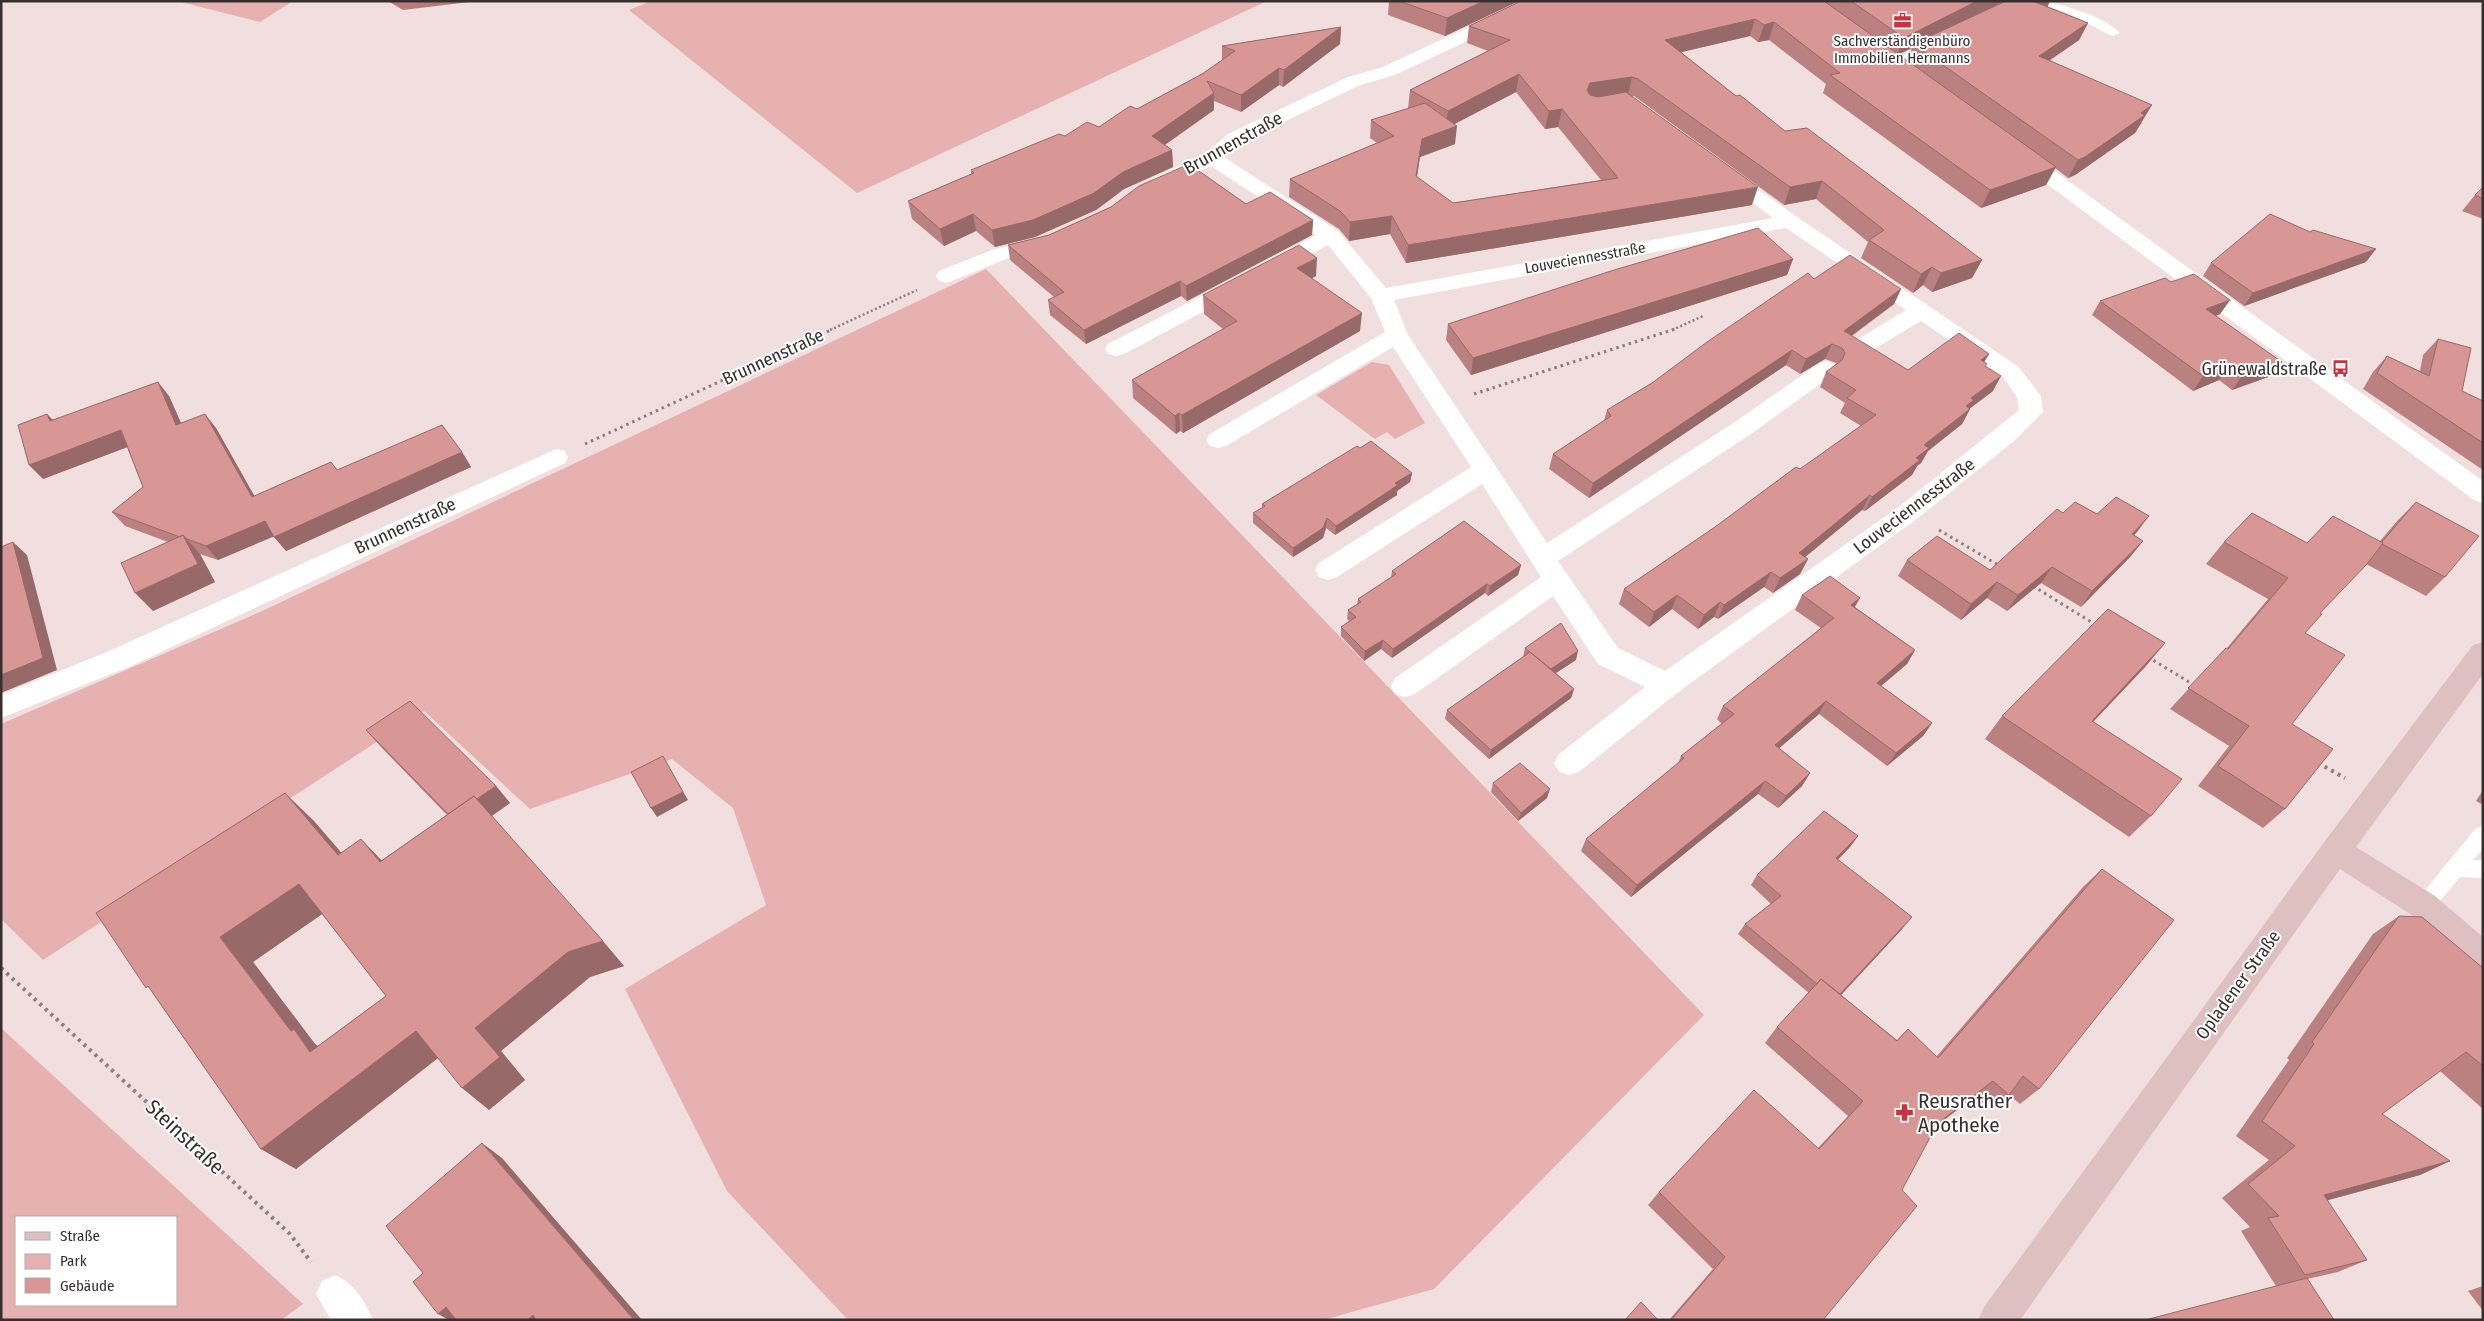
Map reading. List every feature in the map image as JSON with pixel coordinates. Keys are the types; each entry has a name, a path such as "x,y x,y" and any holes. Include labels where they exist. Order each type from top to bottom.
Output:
{"main road":[{"name":"Opladener Straße","path":"1997,1320 2336,850 2482,656"},
{"path":"2336,850 2424,906 2483,956"}],"street":[{"name":"Brunnenstraße","path":"1141,191 1212,158 1235,138 1354,81 1389,71 1538,1"},
{"path":"2007,145 2483,494"},
{"path":"1212,158 1331,235 1381,296 1397,335 1608,656 1667,684"},
{"name":"Louveciennesstraße","path":"1569,763 1667,684 1909,512 2006,435 2031,412 2029,396 2011,372 1790,221 1712,164"},
{"name":"Louveciennesstraße","path":"1381,296 1790,221"},
{"path":"1116,349 1331,235"},
{"path":"948,276 998,254 1043,244 1060,236"},
{"path":"1863,346 1921,311"},
{"path":"1218,440 1397,335"},
{"path":"1405,686 1550,569 1826,369"},
{"name":"Brunnenstraße","path":"1,706 119,659 556,457"},
{"path":"1328,570 1485,470"}],"lane":[{"path":"2039,1 2072,11 2114,33"},
{"path":"1892,63 1944,40"},
{"path":"2424,906 2483,834"},
{"path":"2455,868 2483,869"}],"path":[{"name":"Brunnenstraße","path":"556,457 948,276"},
{"path":"1442,404 1661,335 1703,316"},
{"path":"1909,512 2002,568"},
{"path":"2028,583 2104,630"},
{"path":"2146,656 2196,687"},
{"path":"2314,760 2376,796"},
{"name":"Steinstraße","path":"1,968 290,1234 345,1307"}],"green space":[{"path":"177,1 293,1 260,22"},
{"path":"651,1 1267,1 857,193 629,10"},
{"path":"986,269 1704,1015 1434,1289 1323,1320 848,1320 727,1191 625,989 766,905 733,808 672,759 530,809 424,711 43,960 1,919 1,724 260,612"},
{"path":"1372,362 1389,365 1425,423 1395,439 1387,432 1375,439 1316,395"},
{"path":"1,1028 303,1304 281,1320 1,1320"}],"shaded area":[{"path":"388,1 478,1 403,10"}],"building":[{"path":"1399,1 1484,1 1447,18"},
{"path":"1521,1 1824,1 2056,167 1990,190 1830,75 1840,73 1774,22 1764,25 1755,19 1665,40 1736,96 1740,95 1785,131 1807,128 1982,260 1941,273 1932,267 1921,274 1869,240 1884,230 1822,181 1790,187 1638,79 1632,77 1590,83 1587,90 1590,95 1598,97 1626,92 1758,187 1408,245 1392,216 1350,222 1340,211 1290,179 1394,136 1371,120 1425,103 1457,126 1422,139 1416,176 1453,203 1618,178 1562,109 1549,111 1519,74 1448,111 1410,90 1510,40 1469,26"},
{"name":"Sachverständigenbüro Immobilien Hermanns","path":"1851,1 1977,1 1904,38"},
{"path":"2006,1 2036,1 2088,23 2039,56 2152,105 2141,113 2145,115 2078,160 1913,44"},
{"path":"1341,27 1284,70 1279,68 1241,95 1207,81 1214,93 1152,136 1172,150 1123,172 1094,193 1033,220 992,230 973,214 940,229 908,201 974,173 971,170 1059,134 1065,136 1087,122 1099,127 1130,106 1137,109 1202,74 1235,51 1222,46"},
{"path":"1189,164 1246,204 1270,192 1313,220 1186,286 1180,281 1084,330 1048,300 1064,292 1008,245 1049,235 1111,207 1139,186"},
{"path":"2483,187 2483,199 2475,195"},
{"path":"2270,214 2310,232 2313,230 2376,249 2253,293 2211,263"},
{"path":"1758,228 1793,259 1473,358 1448,324 1614,270"},
{"path":"1299,245 1317,258 1297,268 1362,313 1182,415 1179,413 1175,416 1132,380 1237,321 1203,295"},
{"path":"1850,255 1901,289 1844,331 1908,370 1959,333 1989,354 1981,360 1987,364 1985,366 2001,376 1971,398 1974,400 1966,406 1970,409 1924,445 1929,448 1916,458 1920,460 1872,497 1870,495 1799,553 1808,559 1780,578 1771,572 1724,605 1720,602 1704,615 1677,595 1654,612 1624,589 1715,527 1796,467 1800,469 1876,415 1847,398 1856,390 1826,372 1842,360 1845,353 1842,348 1832,344 1806,359 1792,350 1593,483 1553,454 1611,416 1607,410 1652,383 1707,342 1808,273 1814,279"},
{"path":"2194,274 2230,300 2206,309 2282,362 2242,376 2229,366 2203,376 2100,301 2165,278 2171,282"},
{"path":"2438,339 2471,348 2462,391 2483,401 2483,443 2377,373 2387,356 2429,376"},
{"path":"158,382 176,425 205,414 252,497 331,462 337,470 442,425 462,452 274,537 265,521 206,546 187,539 183,535 180,537 112,512 143,487 121,430 29,465 18,425 47,414 50,421"},
{"path":"1371,441 1412,473 1395,483 1398,485 1336,526 1327,518 1323,528 1293,548 1253,513 1265,506 1262,504 1357,446 1360,448"},
{"path":"2116,497 2149,516 2132,534 2143,541 2092,591 2052,567 2018,595 1997,582 1971,604 1907,560 1937,536 1990,570 2057,509 2063,513 2075,502 2097,514"},
{"path":"2416,502 2479,536 2445,577 2382,544"},
{"path":"2252,513 2307,543 2333,516 2383,543 2367,564 2320,613 2322,614 2305,633 2345,655 2292,724 2333,749 2285,809 2218,766 2249,726 2188,688 2226,648 2228,649 2288,578 2224,542"},
{"path":"1464,521 1521,565 1490,586 1487,584 1393,649 1383,640 1365,651 1341,627 1356,617 1348,610 1361,602 1358,599 1396,574 1392,571"},
{"path":"183,535 198,564 135,593 121,563"},
{"path":"13,542 43,658 1,675 1,547"},
{"path":"1830,576 1860,598 1851,605 1915,650 1877,683 1932,723 1896,753 1826,701 1775,745 1810,773 1786,796 1765,781 1637,885 1586,839 1684,758 1681,756 1734,714 1723,706 1834,618 1802,595"},
{"path":"2108,609 2165,643 2092,721 2182,779 2151,816 2002,716"},
{"path":"1561,623 1578,651 1551,669 1525,648"},
{"path":"1530,652 1574,689 1491,750 1447,710"},
{"path":"410,701 496,786 477,799 474,796 448,814 366,730"},
{"path":"663,756 683,792 651,808 631,772"},
{"path":"1520,763 1550,789 1521,813 1493,783"},
{"path":"285,793 338,855 361,839 380,862 474,796 603,941 568,952 475,1028 500,1057 462,1088 416,1031 261,1149 148,986 146,988 96,913","holes":["299,884 386,996 310,1052 294,1029 291,1031 220,937"]},
{"path":"1824,811 1858,836 1836,858 1912,917 1840,994 1821,979 1817,984 1745,924 1781,896 1757,875"},
{"path":"2102,869 2174,920 2039,1089 2023,1076 2009,1095 1993,1081 1942,1120 1934,1130 1902,1190 1917,1206 1823,1320 1671,1320 1725,1257 1659,1192 1754,1090 1819,1149 1863,1101 1777,1027 1821,979 1897,1041 1908,1029 1938,1058"},
{"path":"2399,916 2422,917 2483,968 2483,1066 2466,1052 2382,1114 2450,1161 2324,1195 2367,1260 2305,1275 2268,1218 2279,1216 2248,1184 2295,1146 2262,1121 2314,1044 2312,1042"},
{"path":"482,1143 634,1320 536,1320 533,1315 527,1320 456,1320 446,1307 438,1314 413,1282 423,1273 386,1226"},
{"path":"2307,1278 2334,1320 2145,1320"},
{"path":"1641,1302 1658,1320 1625,1320"}],"place":[{"name":"Sachverständigenbüro Immobilien Hermanns","path":"1902,20"},
{"name":"Grünewaldstraße","path":"2341,369"},
{"name":"Reusrather Apotheke","path":"1904,1113"}]}
